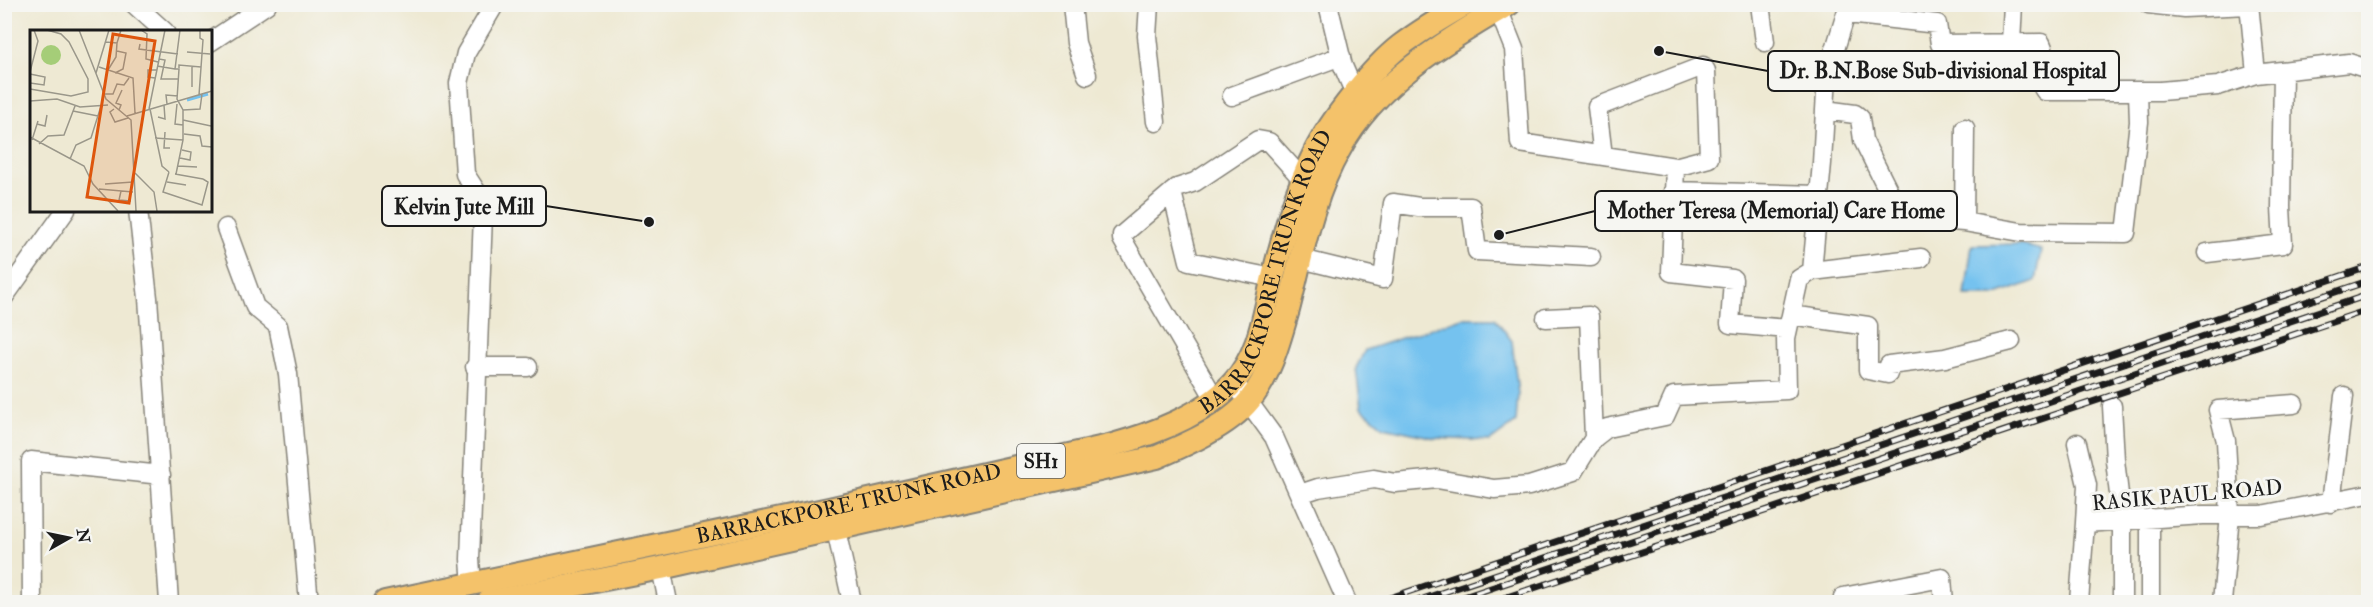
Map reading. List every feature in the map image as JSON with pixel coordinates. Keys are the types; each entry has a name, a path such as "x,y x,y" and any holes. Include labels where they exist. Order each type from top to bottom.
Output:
{"main road":[{"name":"BARRACKPORE TRUNK ROAD","path":"385,603 1109,446 1139,438 1181,419 1215,399 1234,382 1249,360 1259,337 1273,278 1303,180 1325,134 1355,93 1400,46 1466,4"},
{"name":"BARRACKPORE TRUNK ROAD","path":"488,603 661,568 1156,458 1188,444 1228,419 1249,402 1268,370 1279,342 1325,176 1339,148 1359,119 1428,54 1504,8"}],"street":[{"path":"134,4 163,30"},
{"path":"212,41 267,4"},
{"path":"472,585 470,560 483,215 478,194 465,174 459,83 466,53 495,4"},
{"path":"1072,4 1076,43 1087,75"},
{"path":"1149,4 1147,36 1156,122"},
{"path":"1328,4 1341,56 1355,93"},
{"path":"1760,4 1765,42"},
{"path":"2011,43 2013,4"},
{"path":"2148,4 2184,8 2249,5 2256,75"},
{"path":"1504,8 1514,49 1520,143 1603,156 1675,166 1708,158 1706,70 1703,66 1597,107 1603,156"},
{"path":"1812,271 1827,75 1849,9 1937,24 1940,44 2042,44 2043,88 2046,91 2138,92 2218,86 2256,75 2349,63 2368,69"},
{"path":"1232,96 1341,56"},
{"path":"2207,253 2283,244 2281,174 2283,71"},
{"path":"1825,110 1855,114 1860,118 1863,140 1890,194 1896,217 1964,222 2021,232 2126,233 2139,122 2138,92"},
{"path":"1964,222 1965,128"},
{"path":"1215,399 1122,239 1122,235 1173,192 1195,182 1258,140 1263,139 1269,142 1303,180"},
{"path":"1675,166 1671,272 1733,279 1730,324 1789,322 1868,327 1868,370 1888,374 1889,365 1945,358 2011,341"},
{"path":"1673,191 1819,195"},
{"path":"1173,192 1189,261 1273,278"},
{"path":"1301,259 1383,279 1393,203 1419,207 1471,207 1477,251 1591,257"},
{"path":"4,297 65,212"},
{"path":"138,212 148,298 169,603"},
{"path":"226,228 255,308 278,326 288,374 309,603"},
{"path":"1300,494 1318,488 1374,479 1395,483 1437,479 1494,489 1529,486 1573,472 1594,438 1607,428 1665,416 1674,396 1787,390 1786,338 1789,322 1799,279 1812,271 1922,258"},
{"path":"1546,318 1590,316 1594,438"},
{"path":"476,367 528,367"},
{"path":"1234,382 1274,438 1347,603"},
{"path":"2331,502 2344,396"},
{"path":"2222,603 2230,515 2226,441 2218,410 2294,404"},
{"path":"2112,406 2122,520 2122,603"},
{"path":"2077,443 2087,485 2085,523"},
{"path":"32,603 31,461 161,475"},
{"name":"RASIK PAUL ROAD","path":"2079,603 2085,523 2150,518 2261,515 2368,494"},
{"path":"2150,518 2150,603"},
{"path":"836,530 852,603"},
{"path":"661,568 668,603"},
{"path":"1843,603 1843,597 1942,578 1944,603"}],"water":[{"path":"2020,244 2041,250 2035,281 1994,296 1965,296 1972,245"},
{"path":"1462,318 1495,318 1512,341 1518,394 1516,422 1490,441 1435,438 1384,427 1361,408 1356,368 1365,350"}],"railway":[{"path":"1378,602 2368,267"},
{"path":"1414,602 2368,281"},
{"path":"1449,602 2368,295"},
{"path":"1492,602 2368,310"}],"place":[{"name":"Dr. B.N.Bose Sub-divisional Hospital","path":"1659,51"},
{"name":"Kelvin Jute Mill","path":"649,222"},
{"name":"Mother Teresa (Memorial) Care Home","path":"1499,235"}]}
